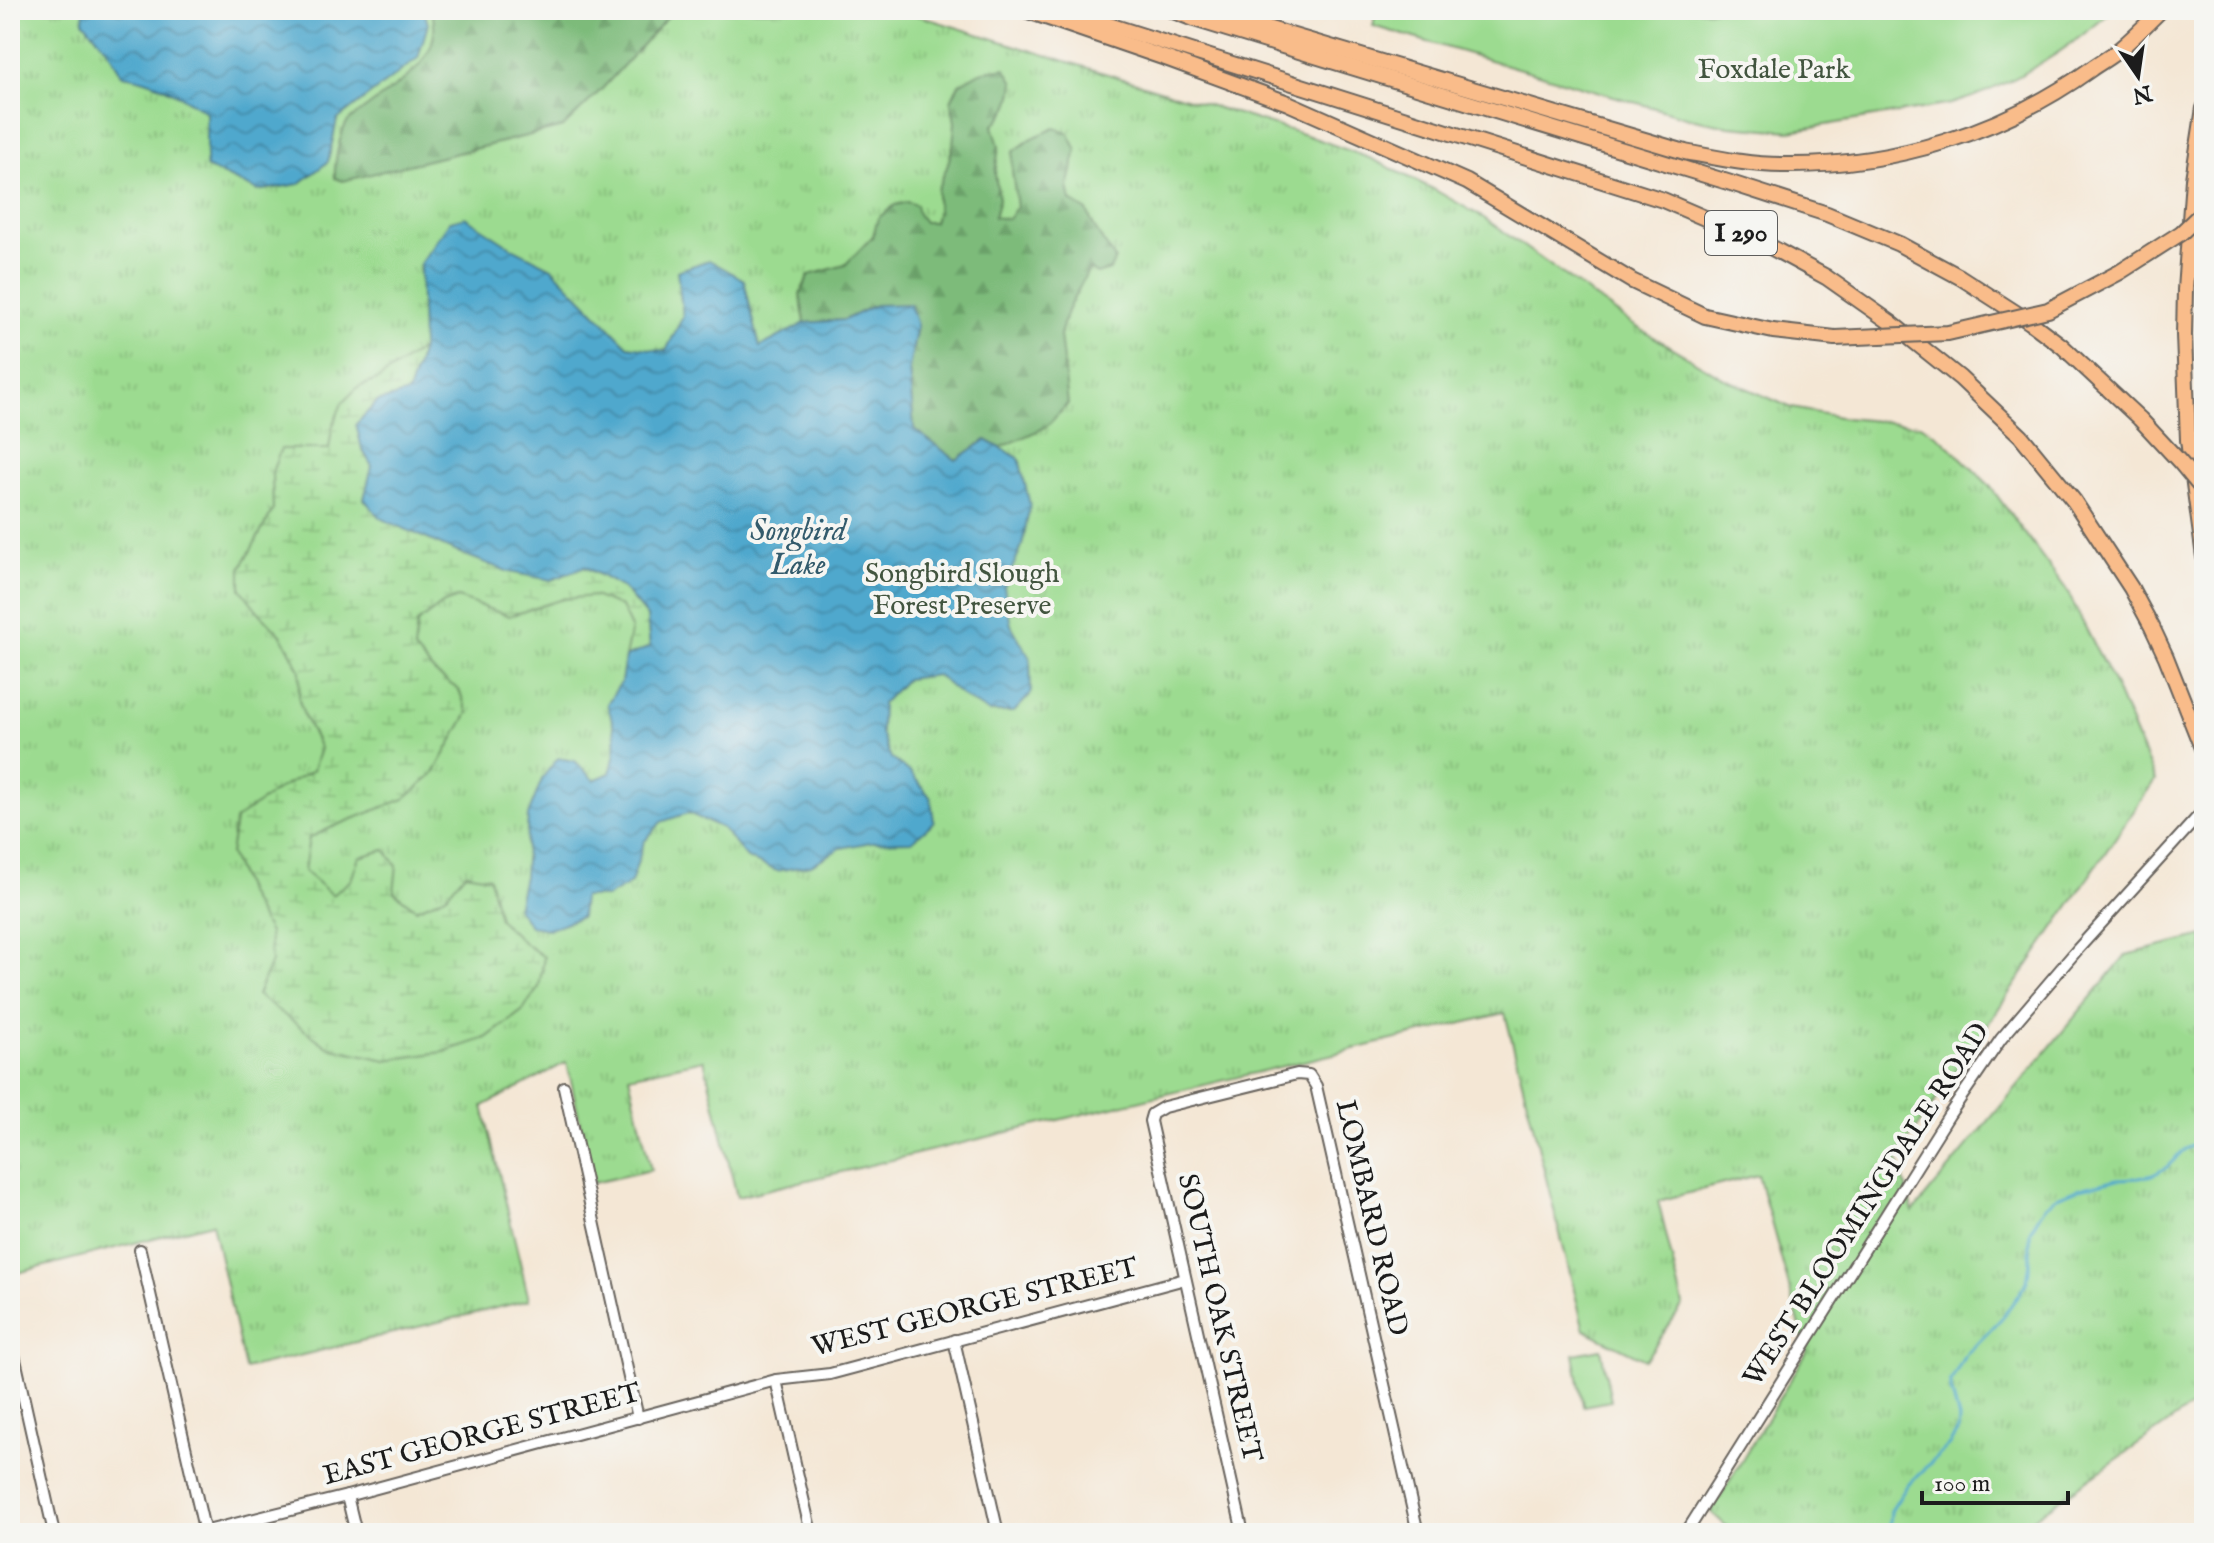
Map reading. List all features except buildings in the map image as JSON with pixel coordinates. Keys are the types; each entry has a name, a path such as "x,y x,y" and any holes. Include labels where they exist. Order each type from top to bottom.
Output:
{"highway":[{"path":"1025,10 1288,103 1467,182 1632,281 1705,316 1773,331 1835,338 1948,333 2048,310 2120,272 2181,233 2204,211"},
{"name":"I 290","path":"1061,10 1663,200 1765,244 1826,277 1890,322 1960,378 2021,436 2074,501 2131,588 2152,627 2204,753"},
{"name":"I 290","path":"1171,10 1731,183 1827,214 1885,238 1960,277 2062,346 2140,419 2204,491"},
{"path":"1196,10 1236,19 1685,152 1781,165 1880,158 1936,145 1991,125 2045,101 2082,76 2119,50 2161,10"},
{"path":"2204,108 2193,179 2184,335 2188,440 2204,557"}],"street":[{"name":"WEST BLOOMINGDALE ROAD","path":"1686,1533 1941,1128 2001,1039 2201,813"},
{"name":"LOMBARD ROAD","path":"1152,1114 1164,1107 1297,1074 1309,1075 1313,1080 1418,1533"},
{"path":"564,1087 638,1418"},
{"name":"SOUTH OAK STREET","path":"1152,1114 1151,1127 1243,1533"},
{"path":"140,1250 203,1533"},
{"name":"WEST GEORGE STREET","path":"776,1380 830,1374 1185,1279"},
{"path":"10,1337 54,1533"},
{"path":"954,1340 998,1533"},
{"path":"776,1380 811,1533"},
{"name":"EAST GEORGE STREET","path":"203,1533 776,1380"},
{"path":"347,1496 356,1533"}],"green space":[{"name":"Songbird Slough Forest Preserve","path":"10,10 900,10 1309,136 1372,159 1484,218 1632,324 1723,378 1792,408 1845,418 1921,425 1942,439 1989,485 2066,589 2113,682 2155,780 1897,1157 1913,1212 2126,955 2204,936 2204,1398 2012,1533 1734,1533 1711,1512 1807,1352 1758,1175 1658,1201 1683,1305 1645,1360 1584,1330 1505,1013 737,1197 704,1060 629,1076 651,1170 593,1183 567,1062 483,1106 529,1300 245,1369 212,1223 10,1275"},
{"path":"431,10 674,10 563,127 343,181 335,178 335,165 346,124 404,79 426,56 434,27"},
{"name":"Foxdale Park","path":"1377,10 2113,10 2077,40 2037,66 1973,97 1951,104 1790,131 1729,126 1689,118 1373,26"},
{"path":"1005,68 1014,82 1008,106 993,126 999,146 995,174 999,199 994,217 1008,219 1017,207 1013,152 1032,138 1055,128 1068,132 1077,150 1068,187 1071,201 1087,211 1115,259 1110,270 1097,274 1089,269 1067,311 1060,335 1068,404 1046,427 1000,448 986,440 956,460 914,429 909,369 917,325 875,305 844,320 805,323 800,294 809,275 845,265 873,236 878,218 895,205 907,202 916,205 924,222 934,222 937,190 953,145 955,122 951,101 959,84 980,72"},
{"path":"422,349 408,394 377,402 362,449 372,466 551,580 585,567 623,588 647,617 650,648 625,657 631,628 621,607 594,596 563,599 509,616 458,598 444,603 417,623 414,650 436,674 459,690 468,713 433,775 404,799 309,838 304,871 332,895 351,880 359,857 385,850 397,865 394,892 416,909 446,896 465,873 489,877 499,919 544,957 539,987 522,1011 486,1038 443,1052 386,1060 328,1047 257,995 271,962 269,933 230,854 235,820 277,790 313,770 320,748 299,700 300,670 282,636 241,589 241,568 273,510 272,472 281,449 329,449 332,428 342,403 358,387 377,380"},
{"path":"1601,1349 1611,1401 1583,1406 1574,1354"}],"water":[{"path":"84,10 424,10 428,24 418,58 337,120 328,162 299,184 258,191 206,167 206,112 166,88 122,75 107,49 83,21"},
{"name":"Songbird Lake","path":"465,217 516,250 552,268 628,346 666,351 683,316 677,271 709,260 744,280 760,347 805,323 844,320 875,305 910,304 917,325 909,369 914,429 956,460 986,440 1019,458 1030,505 1022,546 1004,587 1011,625 1030,658 1031,694 1014,712 988,712 937,675 906,679 882,704 881,733 891,758 910,772 931,798 934,822 912,841 871,842 841,848 811,865 777,871 747,858 722,828 688,813 661,822 644,842 631,883 607,897 583,897 581,917 548,929 530,926 517,908 524,876 528,815 543,777 558,758 575,761 594,780 610,773 615,738 607,704 621,682 625,657 650,647 647,617 623,588 585,567 551,580 509,572 380,518 364,499 372,466 362,449 356,424 377,402 408,393 422,349 420,264 450,221"}],"waterway":[{"path":"1889,1533 1891,1511 1906,1487 1949,1445 1958,1431 1959,1419 1951,1381 1964,1357 2003,1317 2027,1282 2030,1231 2045,1206 2057,1197 2080,1188 2153,1175 2167,1167 2185,1149 2204,1140"}]}
